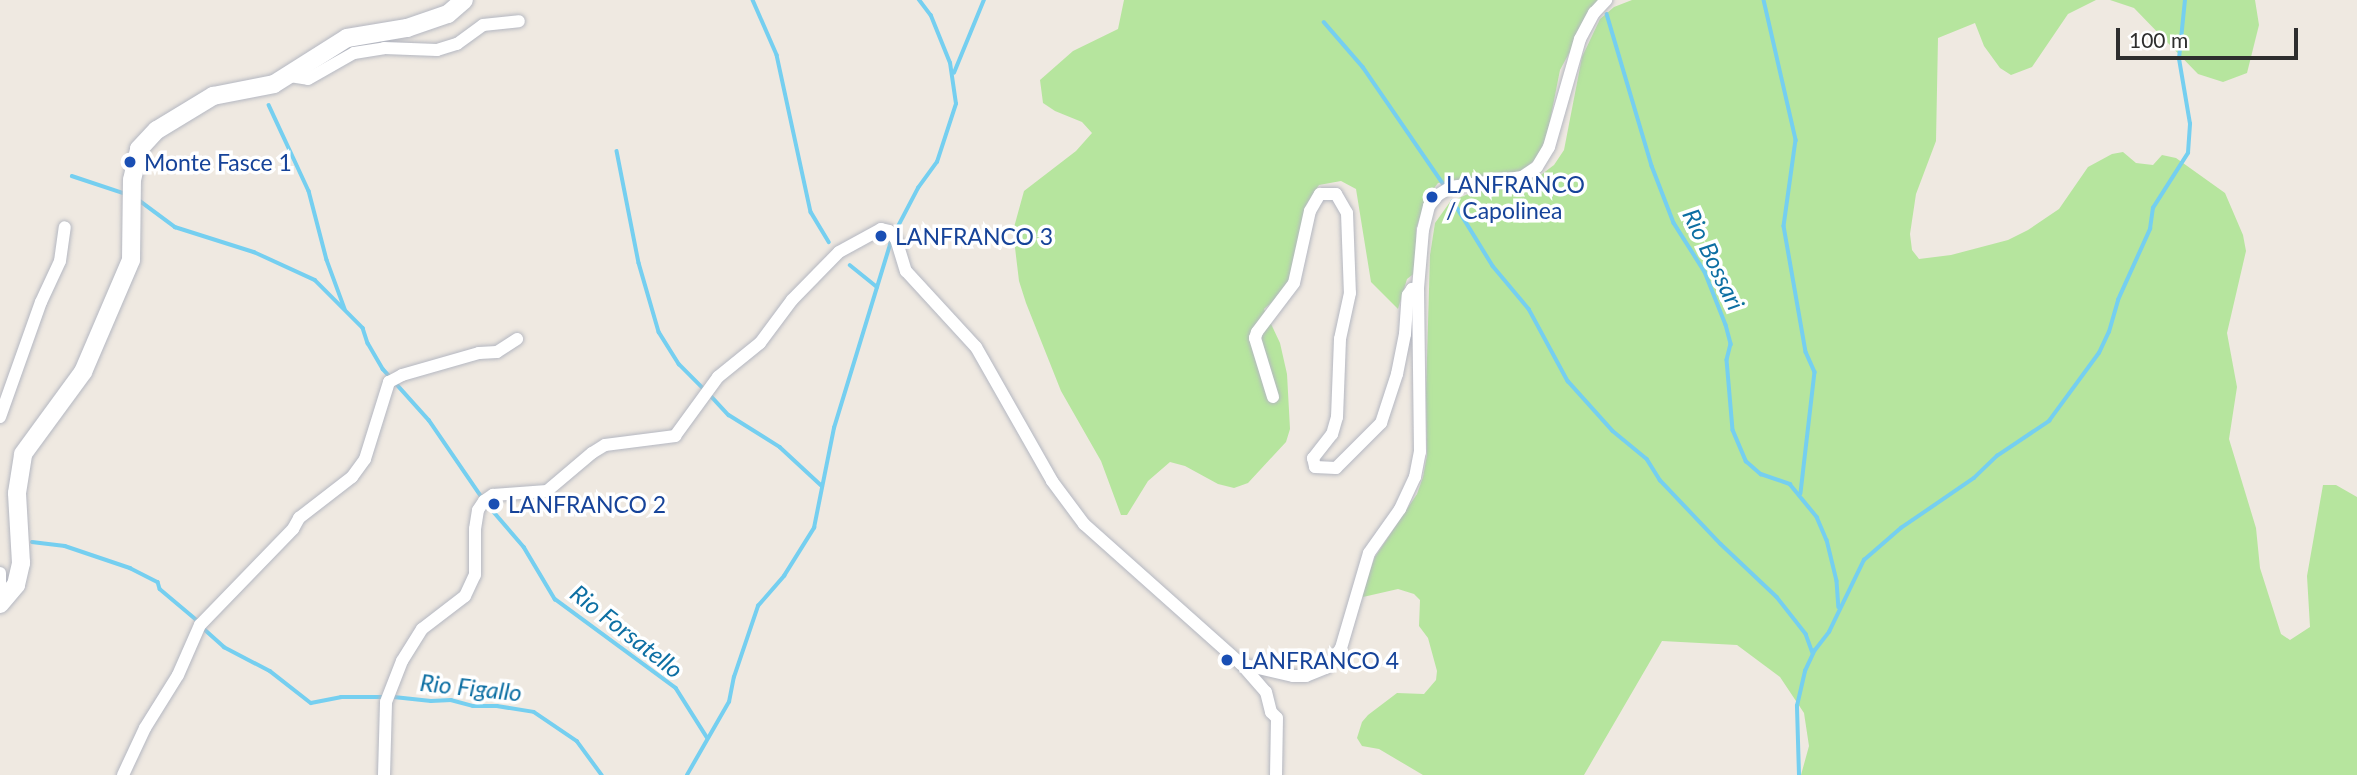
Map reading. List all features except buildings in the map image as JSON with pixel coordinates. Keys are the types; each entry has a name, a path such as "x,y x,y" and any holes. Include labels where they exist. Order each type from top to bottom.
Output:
{"main road":[{"path":"0,604 16,585 21,563 17,493 23,454 83,372 131,260 132,180 139,149 157,130 213,96 274,84 347,38 407,29 448,14 464,0"}],"street":[{"path":"1241,664 1279,674 1306,676 1326,668 1341,648 1369,553 1399,509 1415,477 1420,452 1418,288 1423,230 1432,202 1451,187 1522,177 1537,167 1549,147 1580,39 1594,13 1606,0"},
{"path":"290,76 299,80 308,79 354,52 384,48 437,50 457,44 483,25 519,22"},
{"path":"1273,397 1255,338 1294,282 1310,211 1320,194 1336,194 1347,213 1350,293 1340,339 1337,417 1332,434 1313,458 1315,467 1336,468 1381,423 1397,374 1405,334 1408,295 1412,289 1418,288"},
{"path":"0,417 41,302 60,261 65,227"},
{"path":"384,775 386,702 402,661 422,629 465,596 475,575 475,530 478,510 484,501 493,495 547,491 592,453 606,445 675,436 718,377 760,344 801,290 839,252 881,229 889,231 896,239 906,271 976,347 1052,481 1084,524 1241,664 1266,692 1271,712 1277,718 1276,775"},
{"path":"123,775 145,728 178,675 200,625 293,529 299,518 352,477 365,459 389,382 402,375 479,353 497,352 517,339"},
{"path":"0,573 0,587"}],"green space":[{"path":"1124,0 1598,0 1560,70 1547,136 1537,158 1521,172 1438,183 1426,199 1416,229 1416,272 1407,279 1398,309 1371,282 1356,189 1341,181 1319,185 1306,205 1298,266 1277,298 1264,309 1280,343 1287,374 1290,429 1286,442 1248,483 1234,488 1218,484 1185,466 1170,462 1148,481 1127,515 1121,515 1101,461 1061,391 1026,303 1019,281 1013,231 1024,191 1076,151 1092,133 1082,122 1043,103 1040,80 1073,51 1118,29"},
{"path":"1632,0 2096,0 2068,14 2032,67 2011,75 2000,68 1984,46 1975,23 1938,38 1936,141 1916,194 1910,234 1912,250 1919,259 1951,255 2008,240 2059,209 2088,167 2112,154 2123,152 2136,163 2153,165 2162,155 2176,158 2225,193 2243,235 2246,251 2227,333 2237,387 2229,439 2256,528 2260,568 2281,634 2290,640 2310,627 2307,576 2323,485 2336,485 2357,497 2357,775 1801,775 1809,746 1804,713 1780,677 1737,645 1662,641 1584,775 1423,775 1379,749 1362,746 1357,738 1362,722 1368,715 1397,693 1424,694 1436,680 1437,671 1428,638 1419,626 1420,600 1414,594 1398,589 1363,597 1362,591 1375,557 1417,494 1423,477 1427,455 1430,255 1435,223 1450,202 1468,194 1538,177 1554,165 1564,150 1582,57 1600,19 1614,7"},
{"path":"2110,0 2255,0 2259,25 2247,73 2223,82 2198,74 2134,8"}],"waterway":[{"path":"753,0 777,55 811,212 829,242"},
{"path":"894,234 918,188 937,162 956,104 950,63 931,16 919,0"},
{"path":"954,73 984,0"},
{"path":"1764,0 1796,140 1784,226 1806,352 1815,372 1801,493"},
{"path":"1799,775 1797,706 1805,671 1815,650 1829,632 1864,560 1901,528 1974,478 1997,456 2049,421 2099,353 2109,332 2118,300 2150,229 2153,208 2188,153 2190,124 2179,59 2185,0"},
{"name":"Rio Bossari","path":"1607,14 1652,166 1674,223 1705,272 1726,325 1731,344 1727,360 1733,430 1746,461 1761,474 1790,484 1817,517 1827,540 1837,581 1839,607"},
{"path":"1324,22 1363,67 1444,185"},
{"path":"269,105 309,191 327,260 345,309"},
{"path":"617,151 639,263 659,332 679,364 702,387"},
{"path":"72,176 126,194"},
{"path":"136,198 175,227 254,252 315,280 363,328 383,369 429,420 481,496"},
{"path":"1453,201 1493,266 1529,309 1568,381 1613,431 1647,459 1660,480 1721,544 1777,597 1806,634 1813,653"},
{"path":"687,775 729,702 734,677 758,606 784,576 814,528 834,428 891,241"},
{"path":"850,265 877,287"},
{"path":"711,396 729,415 780,447 822,486"},
{"name":"Rio Forsatello","path":"487,504 524,547 555,599 676,688 707,737"},
{"path":"32,542 65,546 130,568 158,582 160,589 198,621"},
{"name":"Rio Figallo","path":"202,627 224,647 270,671 311,703 341,697 394,697 451,700 473,706 497,706 534,712 577,741 602,775"}],"place":[{"name":"Monte Fasce 1","path":"130,162"},
{"name":"LANFRANCO / Capolinea","path":"1432,197"},
{"name":"LANFRANCO 3","path":"881,236"},
{"name":"LANFRANCO 2","path":"494,504"},
{"name":"LANFRANCO 4","path":"1227,660"}]}
